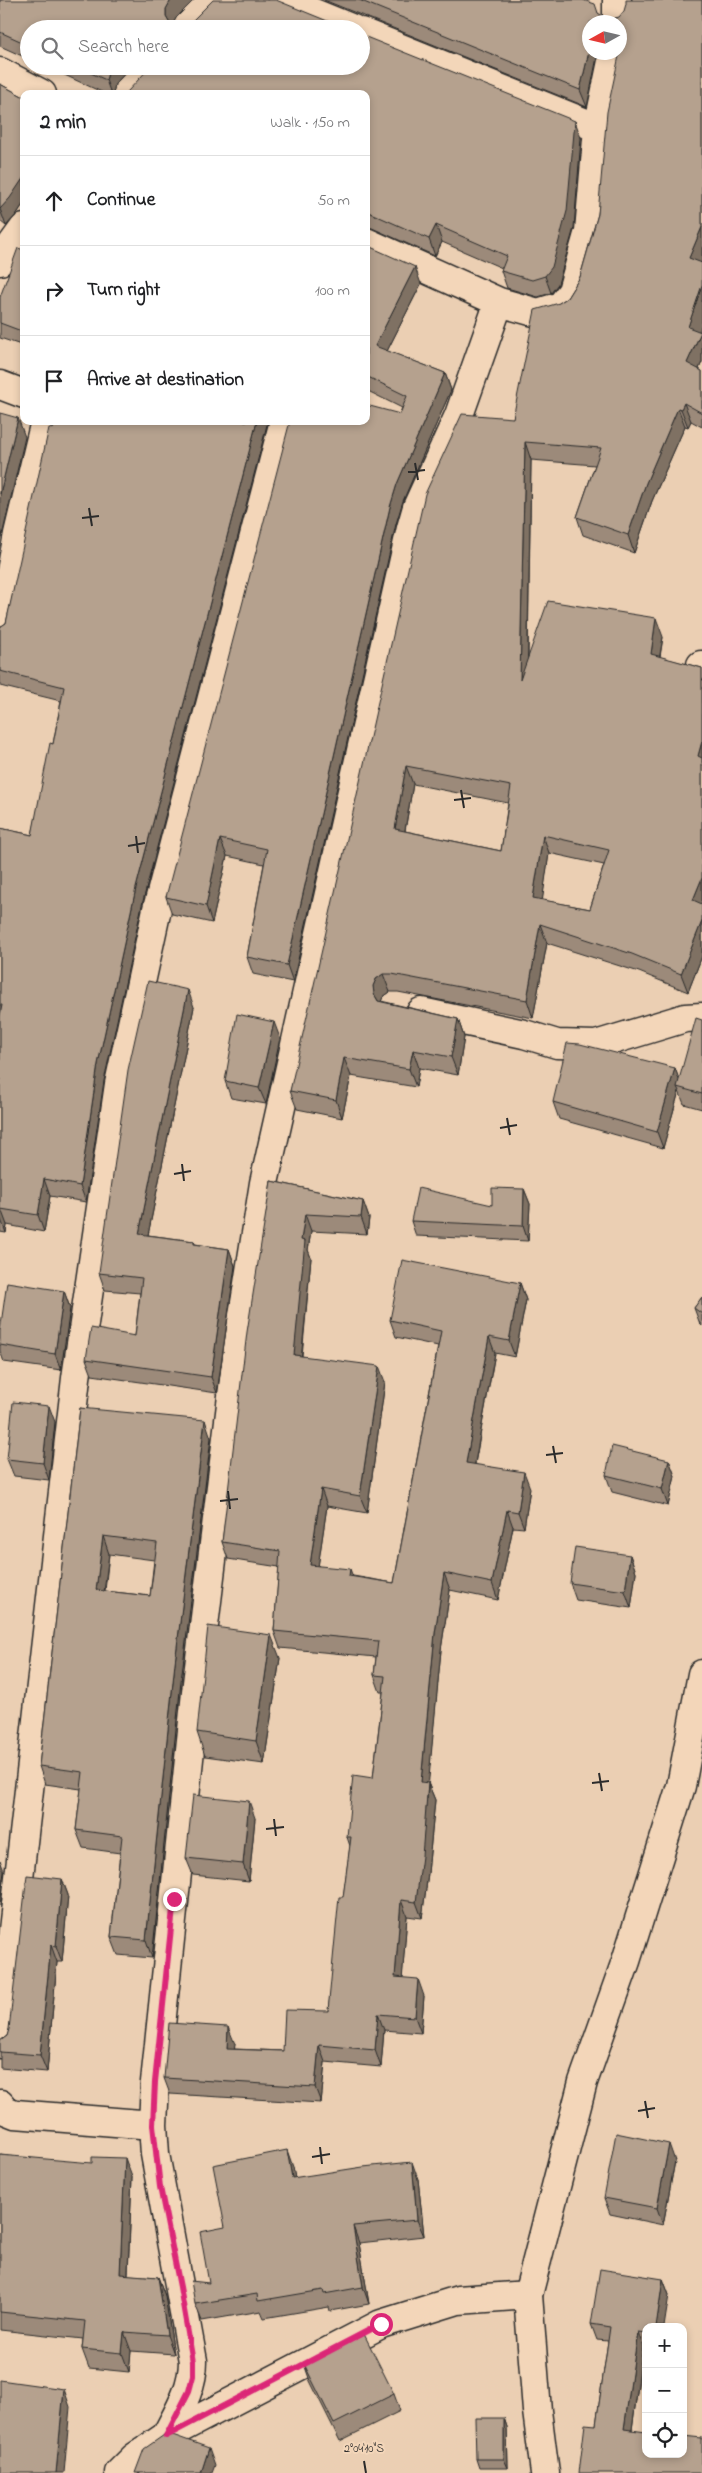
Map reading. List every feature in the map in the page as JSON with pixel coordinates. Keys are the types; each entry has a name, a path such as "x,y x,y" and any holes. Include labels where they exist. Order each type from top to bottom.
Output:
{"street":[{"path":"282,0 331,20"},
{"path":"617,15 618,0"},
{"path":"370,36 598,128"},
{"path":"370,244 499,302 538,313 560,306 572,291 589,231 598,128 612,60"},
{"path":"0,72 34,90"},
{"path":"0,261 20,234"},
{"path":"166,2436 189,2391 193,2376 193,2362 160,2187 153,2125 155,2082 197,1683 238,1346 264,1183 413,521 426,486 449,440 499,302"},
{"path":"0,385 20,392"},
{"path":"0,630 18,534 44,425"},
{"path":"0,2044 76,1378 119,1084 157,908 283,425"},
{"path":"395,1007 524,1034 557,1044 596,1045 685,1018 702,1017"},
{"path":"545,2473 537,2411 528,2295 583,2082 626,1961 681,1786 702,1674"},
{"path":"0,2104 5,2110 15,2114 153,2125"},
{"path":"119,2473 135,2457 166,2436 381,2324 458,2300 528,2295"}],"building":[{"path":"0,0 171,0 166,9 168,20 20,20 20,41 0,32"},
{"path":"213,0 276,0 325,20 193,20"},
{"path":"359,0 583,0 595,4 598,13 601,15 582,15 582,60 587,60 580,90"},
{"path":"626,0 702,0 702,227 689,258 702,263 702,285 688,327 701,332 687,363 702,371 702,413 684,403 681,409 678,408 646,483 628,535 577,517 601,448 525,442 520,680 548,601 656,618 651,654 702,668 702,741 698,756 702,758 702,878 693,900 702,904 702,921 681,974 632,954 540,924 527,1000 392,974 383,974 376,979 373,986 374,994 378,1001 458,1019 451,1057 413,1050 409,1069 344,1058 336,1100 290,1091 425,494 462,414 513,418 535,310 559,303 567,298 580,277 598,214 607,112 618,60 627,60 627,15 621,15 624,11","holes":["406,766 511,786 501,851 395,829","543,835 609,850 590,909 533,898"]},
{"path":"370,39 575,121 567,211 552,267 545,276 532,280 501,271 507,256 436,225 429,239 370,213 370,90 129,90 143,75 370,75"},
{"path":"95,75 107,75 106,80"},
{"path":"0,84 20,95 20,183 0,209"},
{"path":"370,247 415,267 375,346 445,373 397,484 390,507 287,965 247,957 267,849 220,839 206,906 166,897 289,425 370,425 370,406 400,414 407,396 370,378"},
{"path":"18,248 20,249 20,330 0,323 0,297"},
{"path":"0,413 18,418 0,494"},
{"path":"54,425 256,425 136,888 98,1064 80,1186 44,1179 38,1215 1,1209 0,1214 0,1016 2,1005 0,1005 0,828 32,835 50,743 53,744 64,687 0,671 0,627 6,623 49,428 53,429"},
{"path":"148,981 188,990 139,1234 194,1241 194,1244 229,1249 211,1377 86,1359 91,1328 135,1336 142,1278 99,1273 128,1070"},
{"path":"237,1014 274,1022 259,1088 225,1081"},
{"path":"696,1018 702,1020 702,1094 677,1087"},
{"path":"567,1043 580,1044 675,1068 657,1132 553,1102"},
{"path":"271,1181 363,1201 361,1217 305,1214 301,1240 305,1241 294,1355 379,1366 360,1496 321,1489 310,1565 350,1569 349,1576 394,1583 441,1331 390,1320 402,1260 520,1283 509,1341 489,1337 466,1463 524,1472 518,1512 507,1510 492,1583 444,1573 435,1633 421,1782 428,1783 422,1856 416,1902 401,1900 395,1977 418,1979 415,2017 378,2014 375,2050 319,2045 315,2087 164,2078 169,2023 228,2027 227,2049 283,2051 285,2010 328,2011 339,1897 343,1897 351,1837 347,1837 353,1775 373,1778 385,1676 374,1675 378,1641 274,1631 280,1551 222,1542 247,1332"},
{"path":"418,1188 492,1205 492,1188 524,1189 523,1226 411,1221"},
{"path":"7,1282 64,1291 55,1354 0,1345 0,1331"},
{"path":"702,1297 702,1314 694,1308"},
{"path":"13,1402 49,1406 43,1463 7,1459"},
{"path":"80,1408 205,1420 175,1663 146,1940 111,1937 122,1836 76,1830 83,1772 39,1766","holes":["103,1536 157,1543 150,1596 96,1590"]},
{"path":"612,1446 669,1460 662,1489 606,1475"},
{"path":"575,1547 630,1555 625,1591 570,1583"},
{"path":"208,1626 271,1635 256,1741 197,1732"},
{"path":"193,1795 249,1801 243,1864 186,1858"},
{"path":"27,1875 62,1879 56,1946 51,1945 40,2055 0,2052 0,2041 7,2036 9,2029"},
{"path":"616,2133 669,2144 657,2208 604,2198"},
{"path":"287,2150 292,2178 363,2167 412,2162 417,2220 353,2226 363,2287 324,2294 323,2290 258,2301 257,2294 195,2304 191,2281 209,2283 200,2232 225,2227 213,2165"},
{"path":"0,2155 92,2163 92,2157 125,2158 120,2274 158,2277 167,2335 124,2332 122,2353 82,2349 85,2321 0,2312"},
{"path":"600,2269 663,2279 657,2323 642,2323 642,2332 638,2332 624,2429 642,2431 642,2458 687,2458 687,2436 702,2438 702,2473 579,2473 585,2424 596,2425 610,2327 591,2324"},
{"path":"364,2334 394,2394 334,2424 304,2364"},
{"path":"0,2380 64,2389 56,2473 0,2473"},
{"path":"475,2418 504,2418 504,2459 476,2459"},
{"path":"167,2433 209,2448 201,2473 135,2473 144,2449"}],"route":[{"path":"174,1899 155,2082 153,2125 160,2187 180,2287 193,2362 193,2376 189,2391 166,2436 381,2324"}]}
